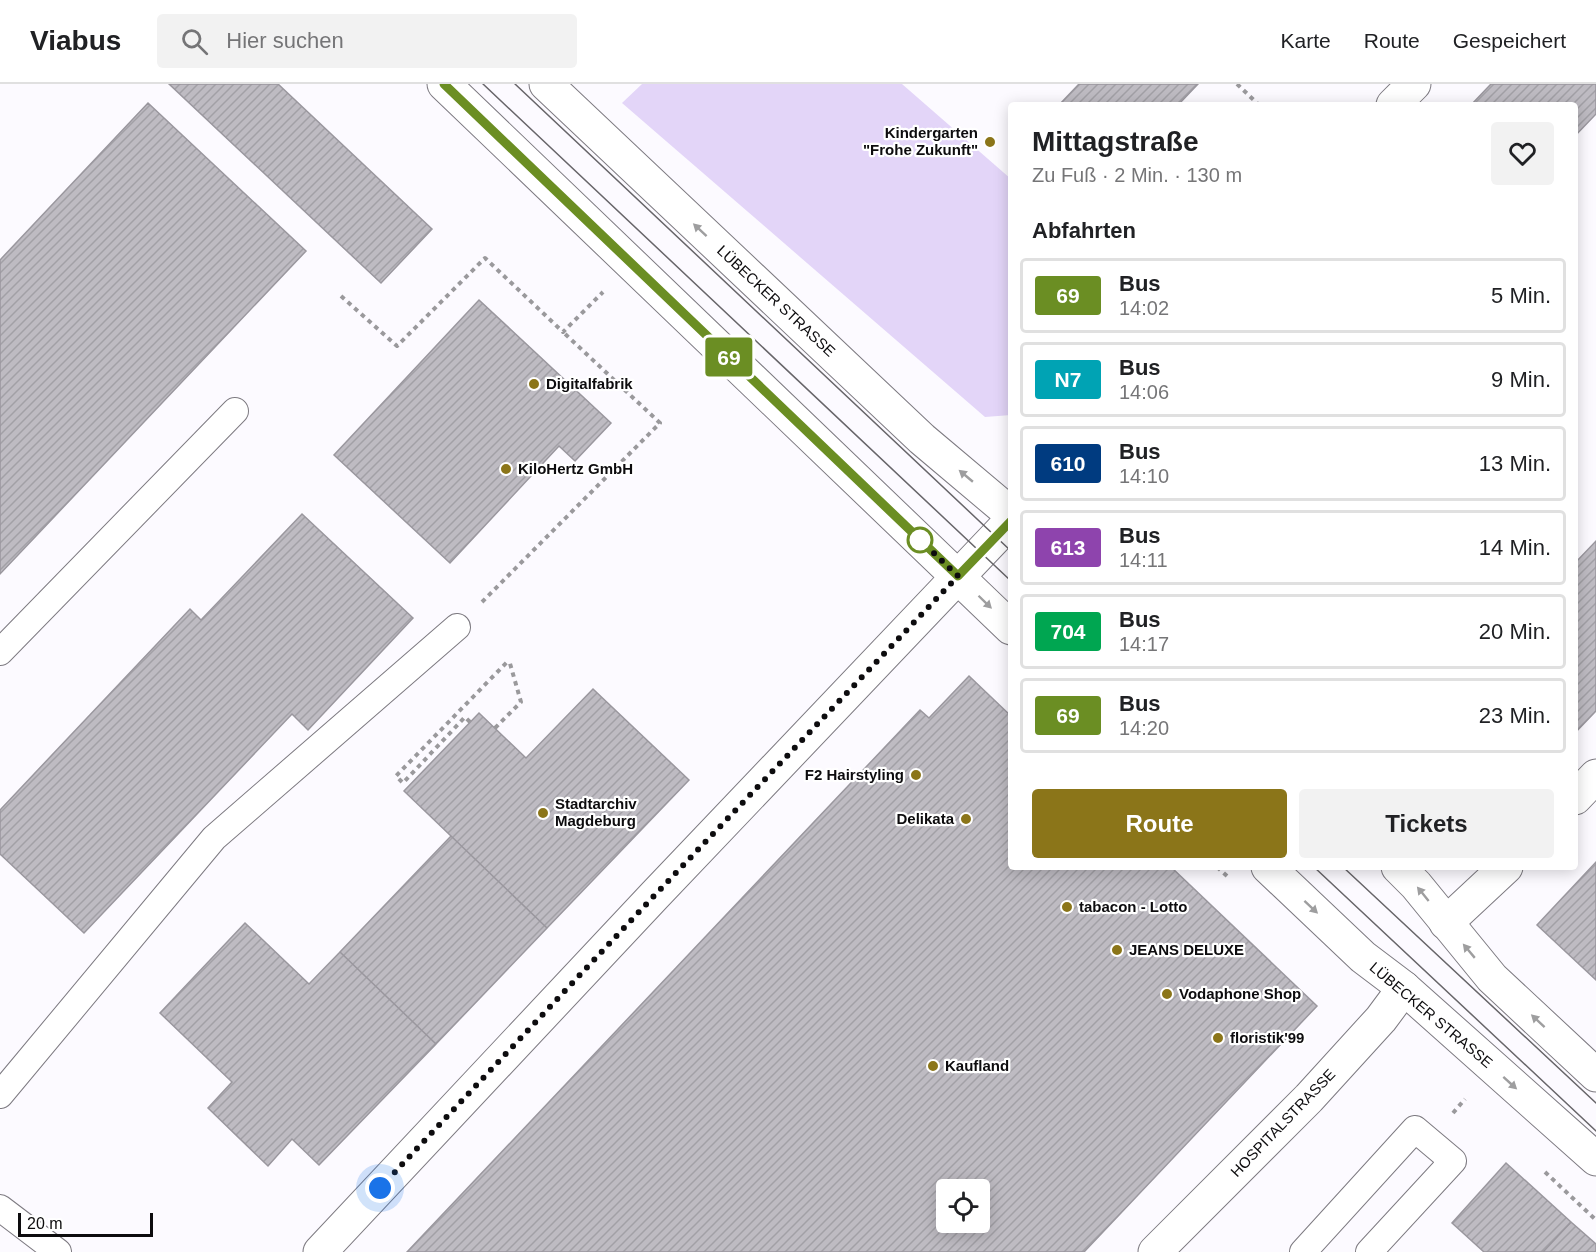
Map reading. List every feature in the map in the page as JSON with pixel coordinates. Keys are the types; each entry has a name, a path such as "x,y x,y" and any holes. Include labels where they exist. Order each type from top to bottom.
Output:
{"main road":[{"path":"444,84 1008,625"},
{"name":"LÜBECKER STRASSE","path":"546,84 922,439 1008,511"},
{"path":"1396,102 1414,84"},
{"path":"320,1252 654,896 1008,524"},
{"path":"1578,795 1596,776"},
{"name":"LÜBECKER STRASSE","path":"1271,870 1363,957 1404,988 1596,1160"},
{"path":"1401,870 1416,885 1492,978 1596,1075"},
{"path":"1446,923 1503,870"},
{"name":"HOSPITALSTRASSE","path":"1155,1252 1309,1098 1381,1019 1404,988"}],"lane":[{"path":"0,652 235,411"},
{"path":"0,1095 214,838 457,627"},
{"path":"1303,1252 1415,1129 1453,1161 1369,1252"},
{"path":"0,1208 58,1252"}],"path":[{"path":"1237,84 1256,102"},
{"path":"341,296 397,346 485,258 660,423 457,627"},
{"path":"563,332 606,289"},
{"path":"470,722 465,717 403,783 396,776 509,660 521,702 495,728"}],"shaded area":[{"path":"642,84 902,84 1008,176 1008,415 985,417 622,103"}],"building":[{"path":"169,84 278,84 432,229 381,283"},
{"path":"1079,84 1198,84 1181,102 1062,102"},
{"path":"1491,84 1596,84 1596,114 1578,133 1578,102 1474,102"},
{"path":"148,103 306,251 0,574 0,260"},
{"path":"479,300 611,423 575,461 559,446 450,563 334,455"},
{"path":"302,514 413,618 308,730 292,714 84,933 0,854 0,810 190,609 201,620"},
{"path":"1596,541 1596,711 1578,730 1578,560"},
{"path":"969,676 1008,713 1008,870 1174,870 1317,1006 1084,1252 407,1252 920,710 929,718"},
{"name":"Stadtarchiv Magdeburg","path":"593,689 689,780 547,928 404,791 479,713 526,758"},
{"path":"451,836 547,928 436,1044 340,952"},
{"path":"1596,862 1596,980 1537,925"},
{"path":"245,923 309,984 340,952 436,1044 319,1165 292,1139 268,1166 208,1108 232,1082 160,1013"},
{"path":"1506,1163 1571,1222 1543,1252 1484,1252 1452,1223"},
{"path":"1571,1222 1596,1244 1596,1252 1543,1252"}],"tram line":[{"path":"483,84 1008,578"},
{"path":"515,84 1008,548"},
{"path":"1317,870 1596,1131"},
{"path":"1346,870 1596,1103"}],"bus line":[{"name":"69","path":"444,84 958,576 1008,524"}],"place":[{"name":"Kindergarten \"Frohe Zukunft\"","path":"990,142"},
{"name":"Digitalfabrik","path":"534,384"},
{"name":"KiloHertz GmbH","path":"506,469"},
{"name":"F2 Hairstyling","path":"916,775"},
{"name":"Stadtarchiv Magdeburg","path":"543,813"},
{"name":"Delikata","path":"966,819"},
{"name":"tabacon - Lotto","path":"1067,907"},
{"name":"JEANS DELUXE","path":"1117,950"},
{"name":"Vodaphone Shop","path":"1167,994"},
{"name":"floristik'99","path":"1218,1038"},
{"name":"Kaufland","path":"933,1066"}],"route":[{"path":"380,1188 958,576 920,540"}]}
